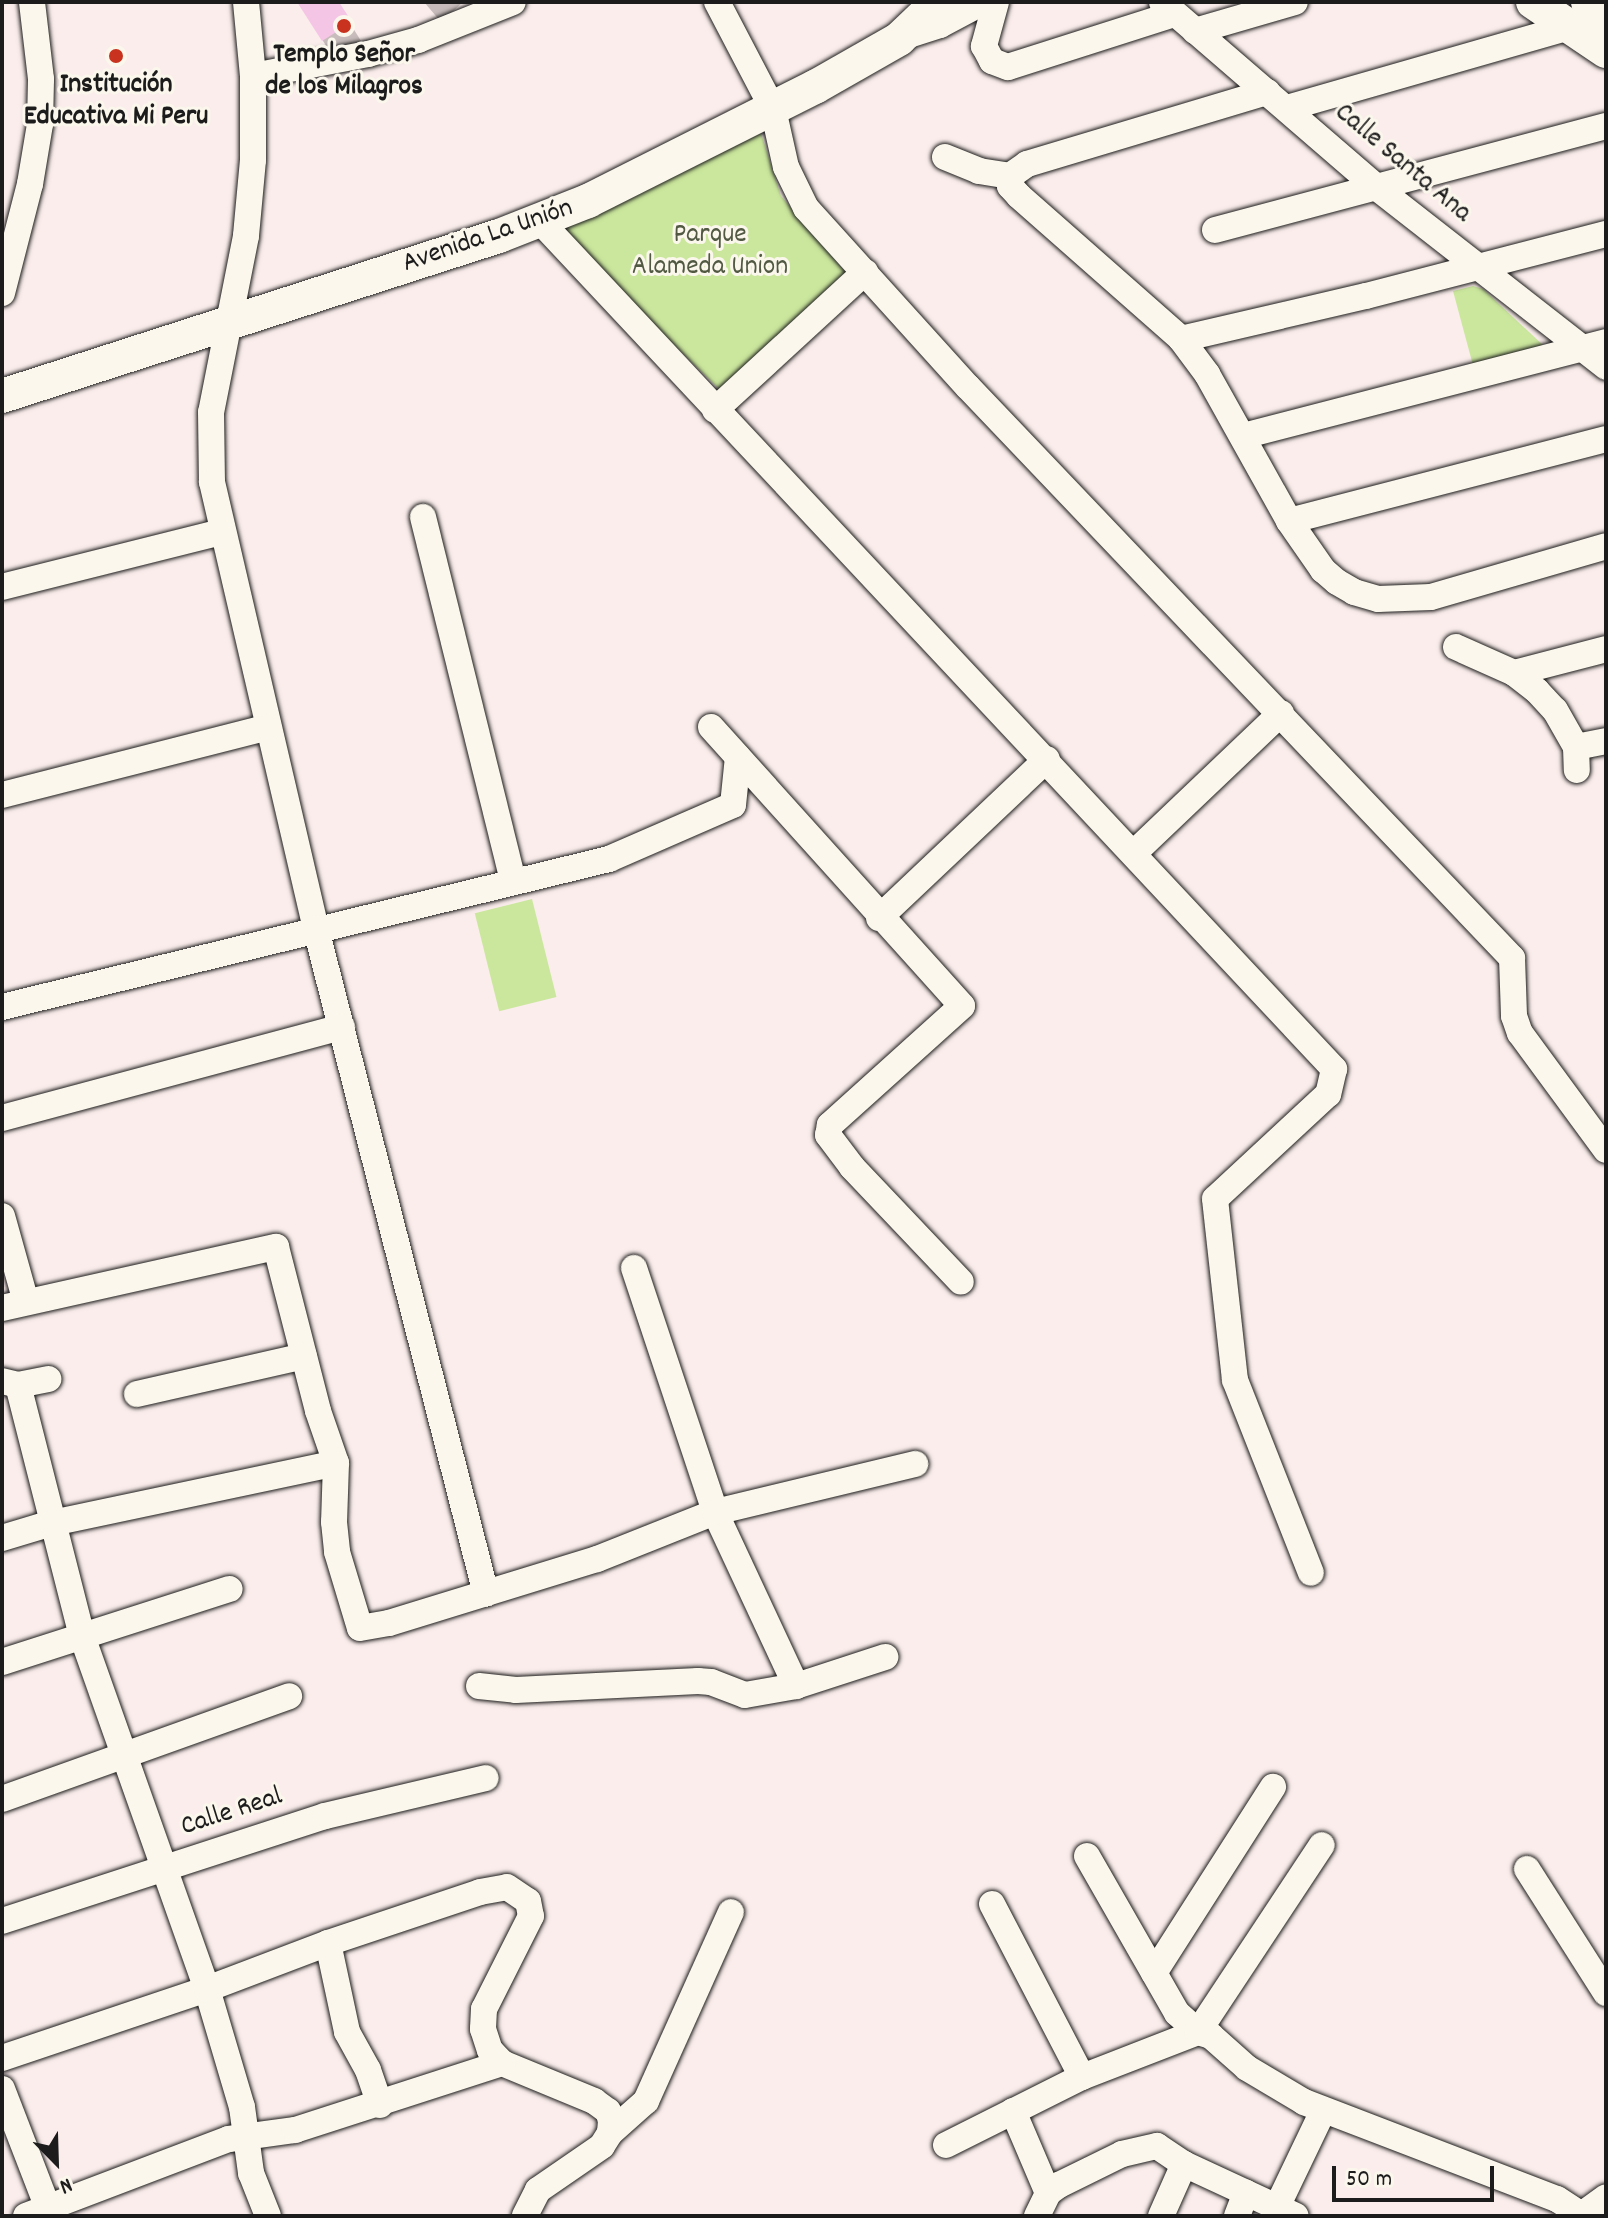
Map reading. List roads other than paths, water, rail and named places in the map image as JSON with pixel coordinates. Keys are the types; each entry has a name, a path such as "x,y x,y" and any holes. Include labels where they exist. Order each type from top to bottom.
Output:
{"main road":[{"name":"Avenida La Unión","path":"2,396 540,221 635,180 773,109 899,39 938,2"},
{"path":"1533,2 1579,14 1606,15"},
{"path":"1579,14 1606,51"}],"street":[{"path":"2,293 30,184 40,124 41,79 32,2"},
{"path":"246,2 253,76 250,198 210,434 212,482 221,532 316,929 486,1594"},
{"path":"253,76 393,47 513,2"},
{"path":"717,2 773,109 792,184 806,208 968,387 1512,958 1515,972 1511,985 1514,1016 1520,1033 1606,1150"},
{"path":"899,39 940,25 983,2"},
{"path":"996,2 984,46 992,61 1008,67 1168,8"},
{"path":"1195,31 1295,2"},
{"name":"Calle Santa Ana","path":"1168,8 1376,187 1475,268 1606,367"},
{"path":"945,157 979,171 1010,176 1027,164 1277,100 1579,14"},
{"path":"1215,230 1606,126"},
{"path":"1010,176 1010,186 1019,196 1181,339 1207,374 1289,521 1323,570 1337,582 1354,592 1378,599 1431,597 1606,546"},
{"path":"540,221 1334,1069 1328,1094 1215,1199 1235,1380 1311,1573"},
{"path":"1181,339 1606,234"},
{"path":"715,410 865,272"},
{"path":"1243,436 1606,342"},
{"path":"1289,521 1606,439"},
{"path":"423,517 513,882"},
{"path":"2,587 221,532"},
{"path":"1456,647 1514,673 1555,710 1576,759 1606,741"},
{"path":"1514,673 1606,649"},
{"path":"1134,853 1281,713"},
{"path":"2,795 268,727"},
{"path":"711,727 879,918 962,1006 830,1125 828,1135 842,1156 961,1282"},
{"path":"2,1007 609,859 729,808 737,793 738,757"},
{"path":"879,918 1047,759"},
{"path":"2,1118 342,1027"},
{"path":"2,1216 14,1305 276,1247 336,1463 334,1522 337,1552 360,1628 389,1623 635,1546 715,1512 915,1464"},
{"path":"634,1268 715,1512 796,1686"},
{"path":"137,1394 304,1356"},
{"path":"48,1379 10,1383 82,1636 207,1989 242,2107 251,2173 268,2216"},
{"path":"2,1538 52,1523 336,1463"},
{"path":"2,1662 230,1589"},
{"path":"479,1686 516,1690 698,1681 745,1695 796,1686 885,1657"},
{"path":"2,1799 289,1696"},
{"name":"Calle Real","path":"2,1921 325,1816 486,1778"},
{"path":"1154,1973 1273,1787"},
{"path":"946,2145 1082,2077 1198,2032 1322,1845"},
{"path":"1087,1856 1177,2013 1198,2032 1211,2036 1259,2076 1323,2111 1557,2199 1582,2216 1606,2197"},
{"path":"1527,1869 1606,1993"},
{"path":"2,2058 207,1989 328,1943 480,1892 507,1887 528,1901 531,1916 484,2009 486,2039 502,2063 594,2101 608,2111 610,2133"},
{"path":"992,1904 1082,2077"},
{"path":"525,2216 538,2190 602,2146 610,2133 646,2101 731,1912"},
{"path":"328,1943 347,2032 368,2070 380,2105"},
{"path":"2,2089 42,2213 245,2135 295,2130 502,2063"},
{"path":"1013,2111 1042,2204 1139,2148 1157,2146 1241,2204 1286,2212 1323,2111"},
{"path":"1161,2216 1184,2164"}],"place":[{"name":"Templo Señor de los Milagros","path":"344,26"},
{"name":"Institución Educativa Mi Peru","path":"116,56"}],"park label":[{"name":"Parque Alameda Union","path":"710,252"}]}
